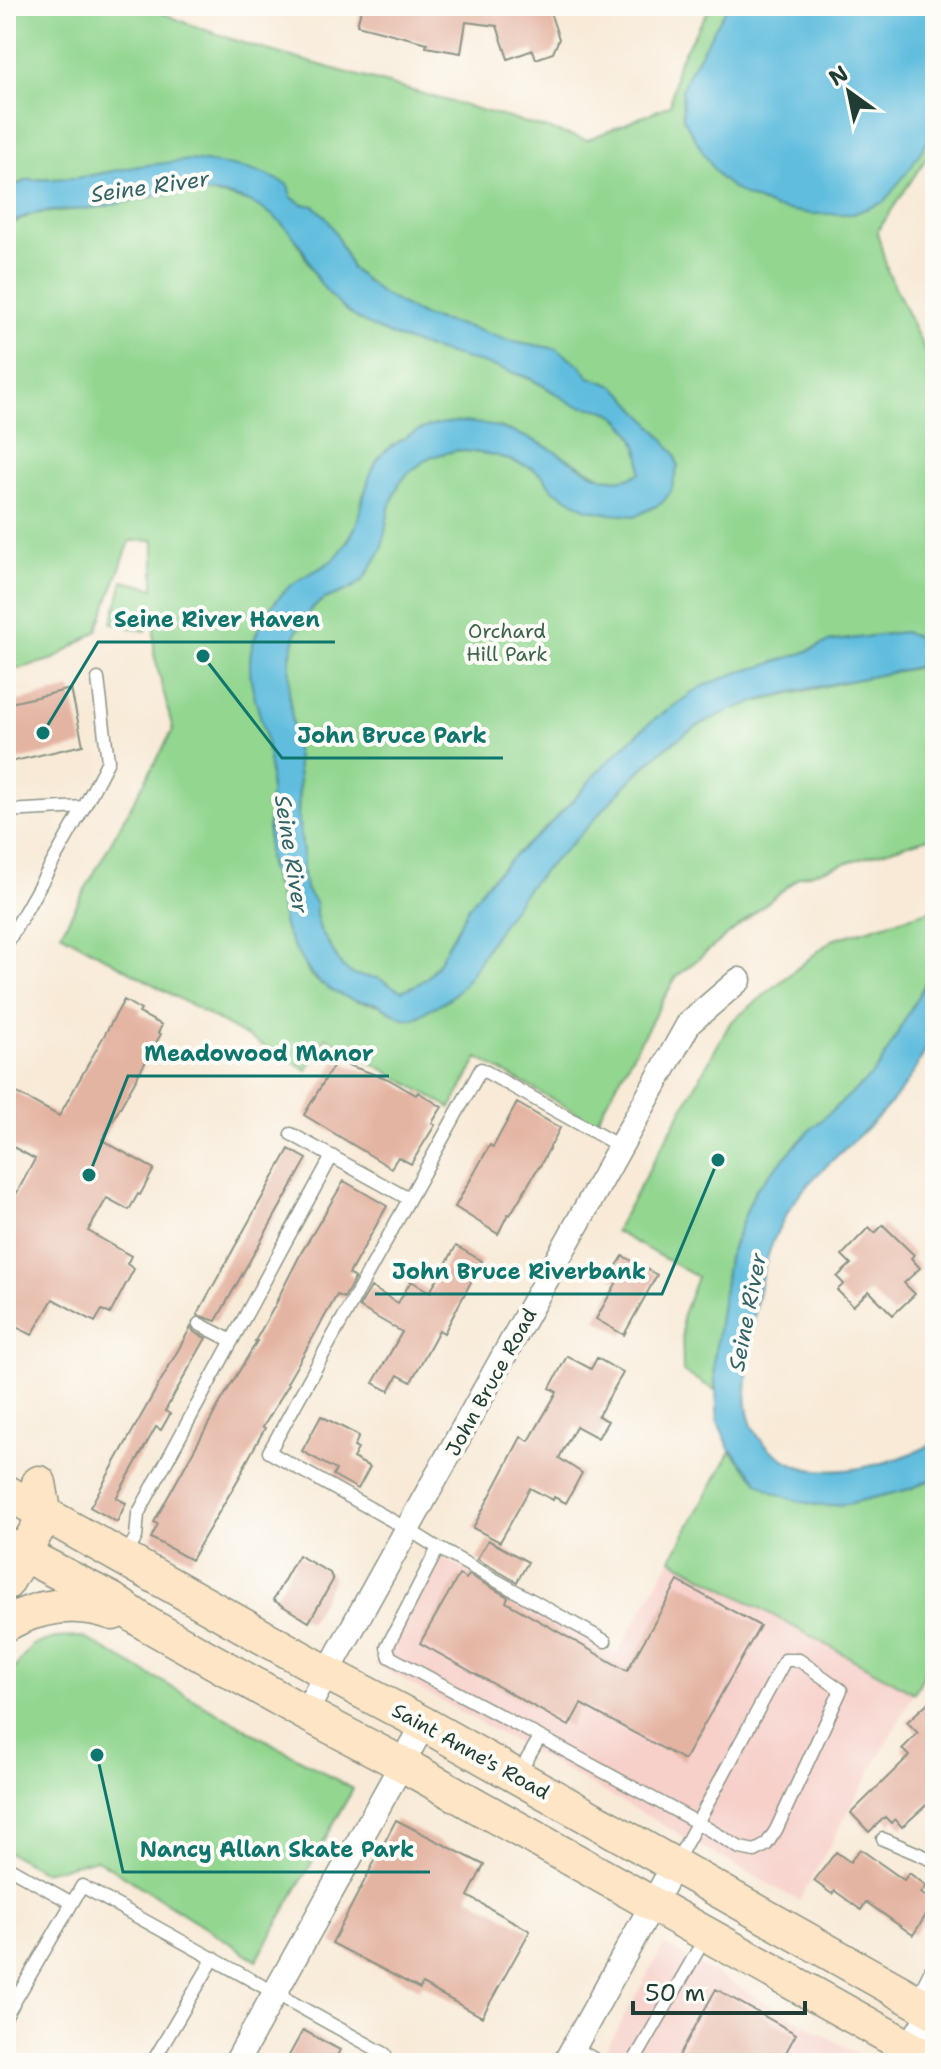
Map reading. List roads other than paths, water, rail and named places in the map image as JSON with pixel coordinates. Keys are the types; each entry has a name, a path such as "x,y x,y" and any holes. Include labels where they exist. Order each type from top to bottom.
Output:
{"main road":[{"name":"Saint Anne's Road","path":"25,1504 424,1724 927,2008"},
{"path":"25,1504 10,1555 112,1600 147,1624 707,1935 910,2053 927,2008"},
{"path":"6,1624 32,1611 65,1605 102,1609 147,1624"}],"street":[{"name":"John Bruce Road","path":"305,1713 689,1023 739,980"},
{"path":"236,2063 424,1724"},
{"path":"569,2055 674,1865"}],"lane":[{"path":"6,945 108,761 98,679"},
{"path":"6,811 84,807"},
{"path":"605,1641 269,1452 481,1069 621,1147"},
{"path":"291,1134 409,1199"},
{"path":"123,1559 136,1537 138,1514 332,1156"},
{"path":"199,1324 232,1341"},
{"path":"438,1548 387,1647 390,1657 698,1823 740,1848 755,1851 766,1845 776,1830 841,1690 799,1660 785,1660 698,1823 674,1865"},
{"path":"517,1777 540,1737"},
{"path":"883,1839 935,1861"},
{"path":"6,1866 72,1903"},
{"path":"6,2016 82,1886 385,2054 380,2063"},
{"path":"633,2063 707,1935"},
{"path":"152,2063 214,1958"},
{"path":"927,2008 935,1962"},
{"path":"569,2055 601,2063"}],"water":[{"path":"728,6 935,6 935,129 884,202 853,214 812,214 775,208 746,196 719,177 683,118 682,90 688,74"},
{"name":"Seine River","path":"190,160 253,170 288,185 291,197 302,204 314,206 326,217 352,269 382,294 423,316 508,340 557,349 580,365 589,377 614,386 624,394 675,454 678,466 671,491 662,503 636,516 587,509 552,489 543,476 532,468 495,455 458,450 430,457 399,484 389,508 382,549 363,580 312,608 296,632 290,657 289,693 299,779 298,816 303,878 316,904 320,929 342,967 354,975 378,978 401,991 427,978 468,908 486,884 648,724 701,687 828,642 904,632 935,637 935,662 778,695 718,715 691,730 659,753 532,883 458,990 419,1016 405,1018 378,1004 354,1000 322,984 304,963 286,931 269,859 269,759 250,670 253,642 267,614 294,583 326,565 341,551 356,526 369,477 377,461 390,447 420,430 458,422 496,427 534,440 593,474 615,480 640,473 640,456 631,433 610,412 573,404 526,377 403,340 356,317 323,286 303,250 284,226 263,209 240,198 215,194 161,195 93,208 29,215 6,227 6,189 28,180 77,178"},
{"name":"Seine River","path":"935,965 935,1026 915,1070 880,1115 812,1180 796,1200 773,1242 755,1310 746,1391 755,1431 762,1442 789,1462 823,1471 863,1468 902,1457 935,1443 935,1478 910,1489 847,1504 822,1506 797,1501 773,1492 758,1482 729,1447 718,1422 714,1360 728,1258 755,1190 810,1130 880,1065"}],"place":[{"name":"John Bruce Park","path":"203,656"},
{"name":"Seine River Haven","path":"43,733"},
{"name":"John Bruce Riverbank","path":"718,1160"},
{"name":"Meadowood Manor","path":"89,1175"},
{"name":"Nancy Allan Skate Park","path":"97,1755"}],"park label":[{"name":"Orchard Hill Park","path":"507,642"}]}
